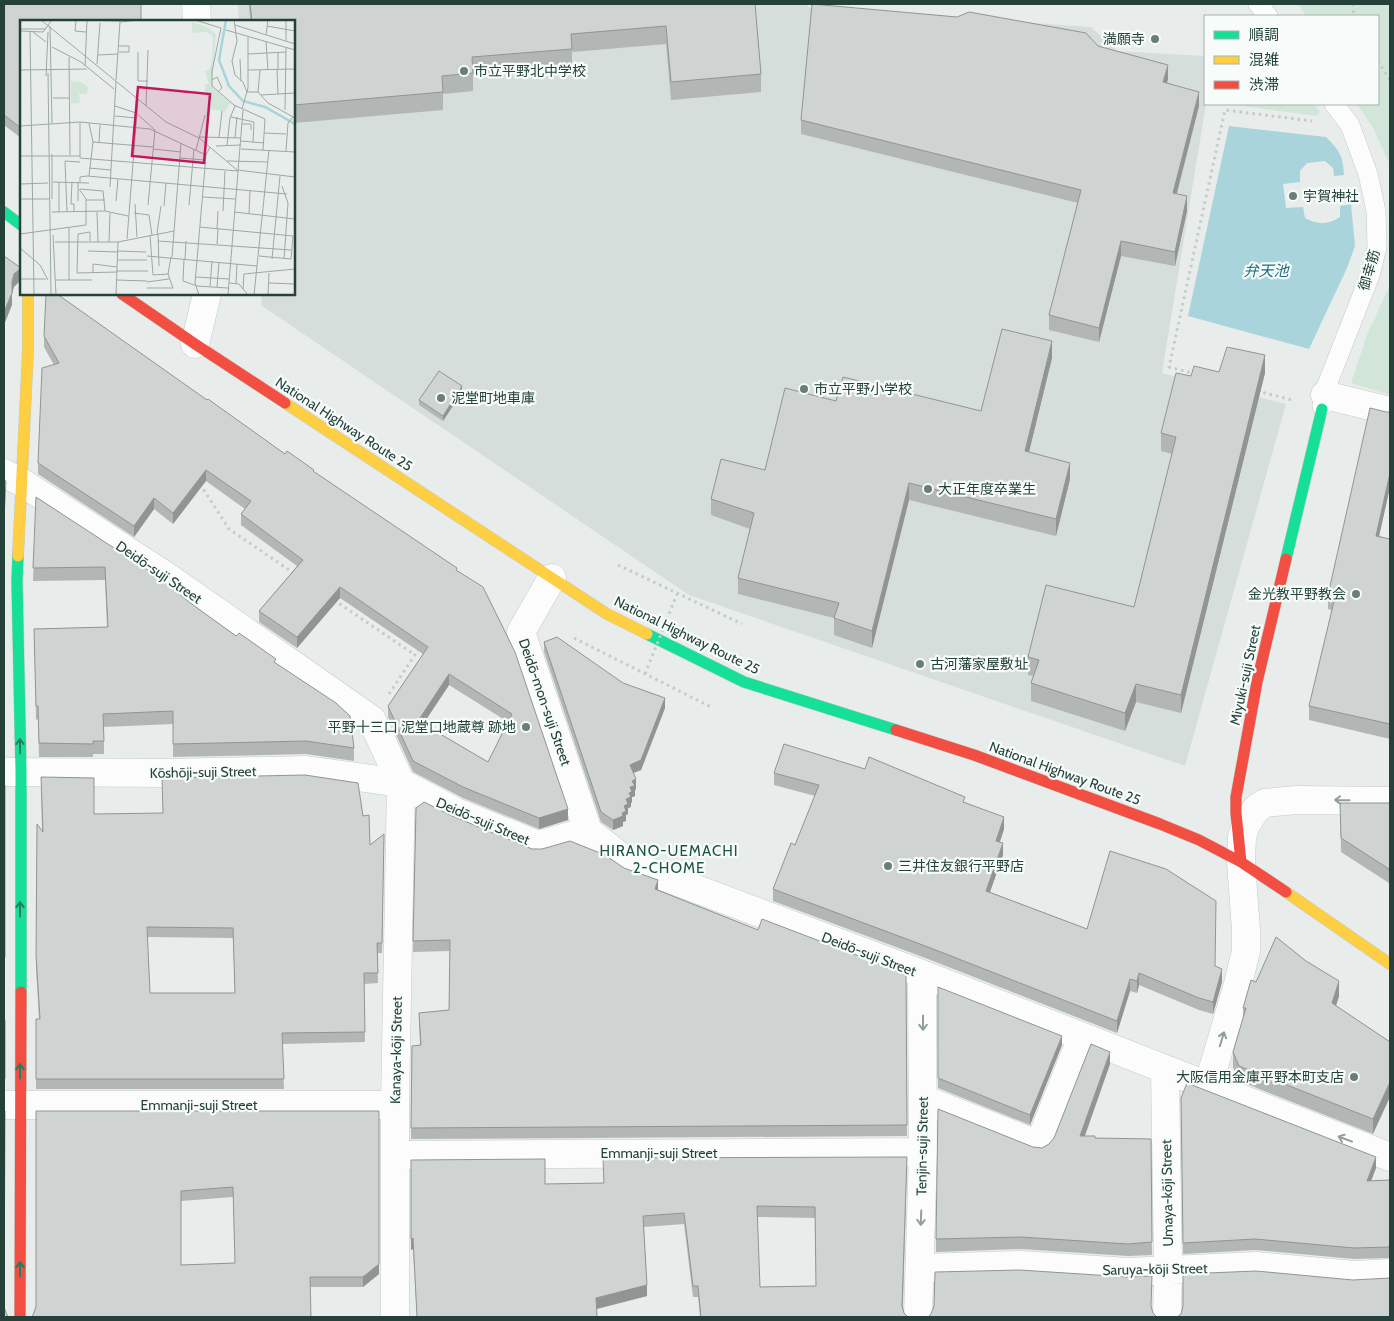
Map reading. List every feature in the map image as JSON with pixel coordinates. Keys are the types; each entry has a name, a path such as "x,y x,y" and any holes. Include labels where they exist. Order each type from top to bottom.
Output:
{"main road":[{"path":"4,212 20,224"},
{"path":"20,1317 12,1105 10,581 12,478 28,351 28,295"},
{"name":"National Highway Route 25","path":"123,295 195,344 607,614 744,682 983,759 1199,840 1241,862 1390,964"},
{"name":"Miyuki-suji Street","path":"1241,862 1236,797 1258,682 1323,402"}],"street":[{"path":"196,4 198,20"},
{"path":"195,344 207,295"},
{"path":"1323,402 1390,411"},
{"name":"Deidō-suji Street","path":"12,478 166,576 372,720"},
{"name":"Deidō-mon-suji Street","path":"552,578 521,632 588,831"},
{"path":"372,720 401,783"},
{"name":"Kōshōji-suji Street","path":"12,772 169,773 306,770 401,783"},
{"name":"Deidō-suji Street","path":"401,783 456,812 538,845 588,831 630,864 922,974 1390,1157"},
{"name":"Kanaya-kōji Street","path":"395,1317 395,1105 401,783"},
{"path":"1208,1086 1246,951 1241,862 1242,837 1246,825 1256,809 1265,803 1296,800 1390,801"},
{"name":"Tenjin-suji Street","path":"918,1317 923,1152 922,974"},
{"path":"923,1099 1039,1145 1082,1037"},
{"name":"Umaya-kōji Street","path":"1165,1069 1168,1317"},
{"name":"Emmanji-suji Street","path":"12,1105 395,1105"},
{"name":"Emmanji-suji Street","path":"395,1155 923,1152"},
{"name":"Saruya-kōji Street","path":"920,1268 1020,1265 1128,1272 1256,1266 1354,1275 1390,1273"}],"lane":[{"path":"1258,4 1267,15"},
{"name":"御幸筋","path":"1323,402 1327,385 1370,275 1377,247 1376,211 1368,174 1350,125 1335,105"}],"path":[{"path":"1379,64 1390,80"},
{"path":"1197,374 1169,367 1225,110 1350,125"},
{"path":"1303,195 1335,192"},
{"path":"1252,390 1323,402"},
{"path":"199,482 229,529 302,579"},
{"path":"618,565 742,624"},
{"path":"463,582 468,574"},
{"path":"645,674 677,594"},
{"path":"326,595 415,656"},
{"path":"574,638 711,707"},
{"path":"372,720 426,639"}],"shaded area":[{"name":"市立平野小学校","path":"238,4 807,4 808,7 1091,27 1118,51 1204,56 1204,105 1206,105 1162,373 1286,404 1185,766 689,595 262,306 261,295 295,295 295,20 239,20"}],"green space":[{"path":"1298,4 1390,4 1390,165 1373,128 1358,105 1379,105 1379,15 1305,15"},
{"path":"1235,105 1315,105 1320,112 1317,116"},
{"path":"1390,285 1390,395 1351,383 1367,335"}],"water":[{"name":"弁天池","path":"1229,126 1326,137 1335,146 1342,158 1344,175 1334,176 1333,168 1325,161 1307,163 1300,171 1300,182 1283,184 1286,208 1303,207 1305,218 1314,222 1327,223 1336,220 1340,217 1340,206 1351,204 1355,246 1347,268 1309,349 1188,316"}],"building":[{"path":"4,4 141,4 141,20 20,20 20,127 4,115"},
{"name":"市立平野北中学校","path":"250,4 755,4 761,74 671,82 666,26 571,34 572,49 472,57 473,73 442,76 443,92 295,105 295,20 252,20"},
{"path":"812,4 957,17 969,12 1086,33 1098,46 1168,65 1163,82 1199,92 1173,193 1187,196 1175,252 1121,241 1099,328 1049,315 1081,190 801,120"},
{"path":"4,256 20,269 14,274 12,293 4,312"},
{"path":"46,295 58,295 285,454 287,451 313,471 483,587 515,652 568,809 539,818 463,787 413,761 388,706 428,647 340,587 297,637 259,611 303,560 241,514 251,501 206,470 173,513 154,498 134,526 38,463 42,368 59,363 44,336","holes":["449,674 512,714 488,762 418,721"]},
{"path":"1002,329 1052,341 1025,451 1070,463 1056,519 909,483 872,631 834,618 839,603 738,578 754,513 711,499 721,459 765,470 785,388 836,401 843,377 981,411"},
{"path":"1227,347 1265,355 1181,695 1136,684 1125,713 1031,683 1039,660 1028,657 1046,585 1134,607 1176,437 1161,433 1176,373 1191,376 1194,366 1219,372"},
{"name":"泥堂町地車庫","path":"439,371 462,386 443,416 419,400"},
{"name":"金光教平野教会","path":"1370,408 1390,412 1390,473 1376,536 1390,539 1390,724 1309,706 1335,597 1328,595"},
{"path":"4,480 6,481 4,518"},
{"path":"36,497 157,576 236,636 239,633 276,659 274,662 336,703 350,716 354,748 306,741 173,744 173,711 103,714 104,741 93,741 93,744 39,743 34,629 108,627 105,567 33,568"},
{"path":"557,637 623,683 665,698 641,760 630,765 636,779 632,781 635,786 630,787 632,792 629,793 631,797 626,799 628,804 624,806 626,811 622,813 623,816 613,820 601,812 544,642"},
{"path":"784,744 865,769 869,757 965,797 963,802 1004,817 996,841 1003,843 986,891 1087,929 1110,851 1166,869 1216,901 1215,966 1222,969 1213,1002 1139,973 1137,981 1130,979 1117,1021 773,889 791,843 795,845 819,785 774,773"},
{"path":"305,775 358,783 363,816 369,815 370,845 384,834 382,943 377,943 378,973 364,973 365,1032 282,1033 284,1079 36,1079 36,1019 40,1019 36,956 37,824 43,832 41,777 94,778 94,814 163,813 162,778","holes":["147,927 233,928 235,993 150,993"]},
{"path":"4,784 5,786 5,957 4,957"},
{"path":"424,802 450,815 532,849 542,849 570,841 605,855 624,868 658,880 655,889 758,930 762,919 906,974 907,1125 411,1128 412,1046 421,1045 419,1013 449,1010 450,940 413,941 416,808"},
{"path":"1340,803 1390,803 1390,877 1389,869 1341,838"},
{"path":"1276,937 1306,961 1339,981 1332,1003 1390,1042 1390,1082 1373,1119 1239,1066 1233,1052 1246,1008 1243,1008 1251,980 1256,982"},
{"path":"938,987 1062,1036 1030,1115 938,1078"},
{"path":"4,1020 5,1079 4,1080"},
{"path":"1091,1044 1110,1052 1080,1136 1151,1139 1152,1242 1128,1244 1021,1237 936,1239 938,1109 1033,1147 1042,1148 1054,1138"},
{"path":"1187,1083 1376,1157 1367,1181 1390,1180 1390,1247 1354,1248 1255,1239 1183,1243 1181,1098"},
{"path":"4,1110 5,1111 4,1307"},
{"path":"36,1111 379,1111 379,1264 363,1277 310,1277 311,1317 31,1317 36,1307","holes":["233,1187 235,1263 181,1265 181,1191"]},
{"path":"907,1157 902,1306 904,1313 908,1317 701,1317 698,1286 693,1286 684,1213 643,1216 647,1285 596,1298 597,1317 417,1317 413,1238 411,1239 411,1160 545,1159 545,1184 604,1183 603,1158","holes":["757,1206 815,1207 816,1286 760,1287"]},
{"path":"1020,1270 1127,1277 1152,1276 1151,1306 1153,1313 1157,1317 928,1317 934,1306 935,1272"},
{"path":"1256,1271 1353,1280 1390,1278 1390,1317 1177,1317 1181,1314 1183,1306 1183,1274"},
{"path":"4,1307 7,1315 9,1317 4,1317"}],"traffic: fast":[{"path":"4,212 20,224"},
{"path":"1286,559 1322,409"},
{"path":"18,556 21,772 21,992"},
{"path":"647,634 744,682 896,730"}],"traffic: slow":[{"path":"18,556 28,351 28,295"},
{"path":"285,403 607,614 647,634"},
{"path":"1286,892 1390,964"}],"traffic: jam":[{"path":"123,295 285,403"},
{"path":"1241,862 1236,797 1257,682 1286,559"},
{"path":"896,730 974,755 1199,840 1241,862 1286,892"},
{"path":"20,1317 21,992"}],"place":[{"name":"満願寺","path":"1155,39"},
{"name":"市立平野北中学校","path":"464,71"},
{"name":"宇賀神社","path":"1293,196"},
{"name":"市立平野小学校","path":"804,389"},
{"name":"泥堂町地車庫","path":"441,398"},
{"name":"大正年度卒業生","path":"928,489"},
{"name":"金光教平野教会","path":"1356,594"},
{"name":"古河藩家屋敷址","path":"920,664"},
{"name":"平野十三口 泥堂口地蔵尊 跡地","path":"526,727"},
{"name":"三井住友銀行平野店","path":"888,866"},
{"name":"大阪信用金庫平野本町支店","path":"1354,1077"}],"district":[{"name":"HIRANO-UEMACHI 2-CHOME","path":"669,860"}]}
